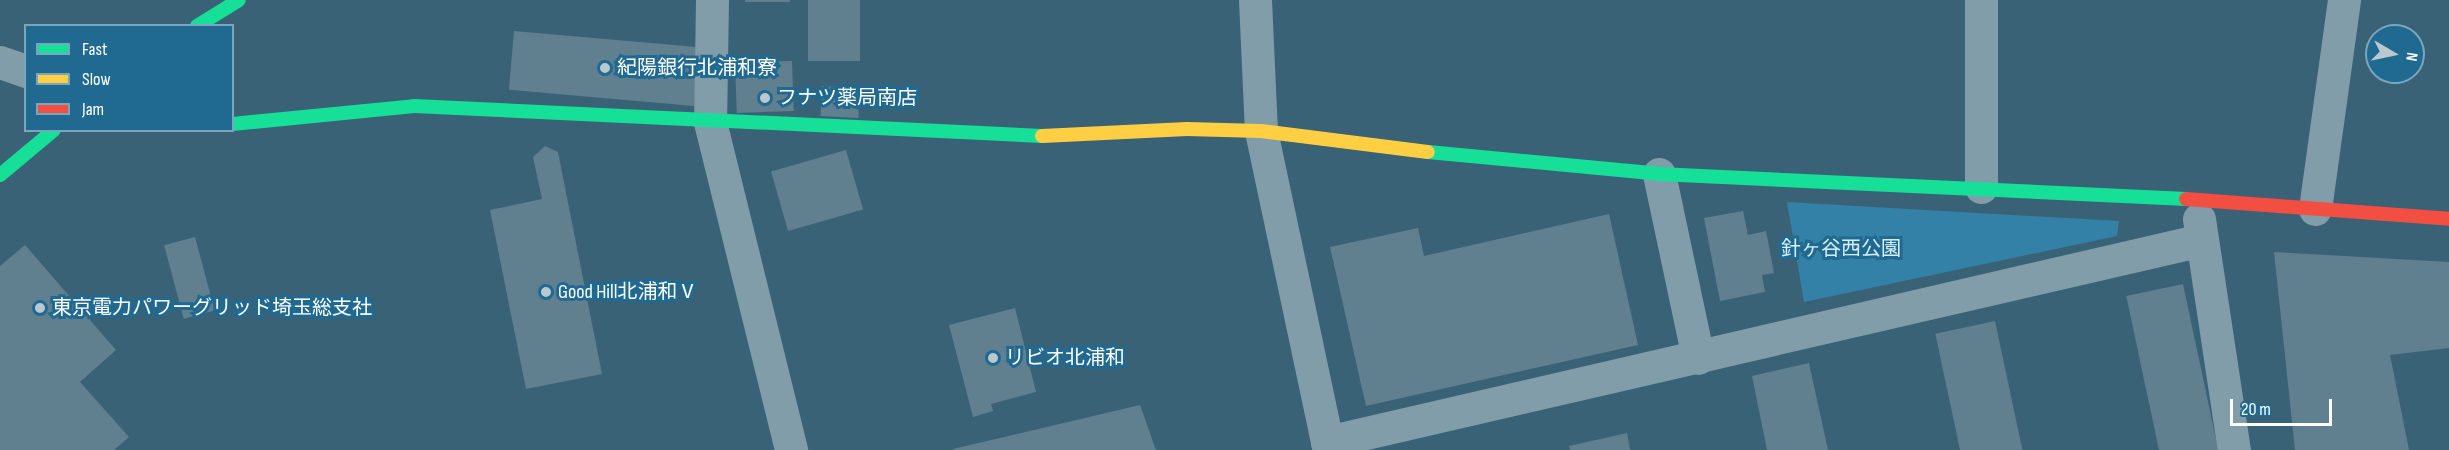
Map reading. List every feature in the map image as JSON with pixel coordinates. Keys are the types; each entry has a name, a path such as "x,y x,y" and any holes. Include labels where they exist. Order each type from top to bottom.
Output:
{"main road":[{"path":"200,24 239,0"},
{"path":"234,124 414,106 710,122 1045,136 1187,129 1261,130 1477,158 1659,174 1981,187 2196,199 2449,219"},
{"path":"0,175 52,132"}],"street":[{"path":"712,0 710,122 791,450"},
{"path":"1255,0 1261,130 1328,446 2201,240"},
{"path":"1981,0 1981,187"},
{"path":"2315,209 2344,0"},
{"path":"0,62 24,70"},
{"path":"1659,174 1698,358"},
{"path":"2196,199 2234,450"}],"green space":[{"name":"針ヶ谷西公園","path":"1787,202 2119,221 2117,236 1804,302"}],"building":[{"path":"745,0 790,0 790,2 745,2"},
{"path":"808,0 860,0 860,61 808,61"},
{"name":"紀陽銀行北浦和寮","path":"514,31 699,47 694,106 509,90"},
{"path":"792,61 794,111 737,113 735,63"},
{"path":"822,86 860,88 858,118 820,116"},
{"name":"Good Hill北浦和Ⅴ","path":"545,146 558,152 602,374 526,389 490,210 542,199 533,157"},
{"path":"846,150 863,210 788,231 771,171"},
{"path":"1743,211 1748,235 1766,231 1774,273 1762,275 1765,292 1720,301 1704,218"},
{"path":"1609,214 1638,345 1366,406 1330,247 1418,228 1424,256"},
{"path":"195,237 215,310 184,319 164,245"},
{"name":"東京電力パワーグリッド埼玉総支社","path":"25,245 116,350 80,382 129,437 114,450 0,450 0,266"},
{"path":"2274,252 2449,262 2449,348 2390,355 2409,450 2295,450"},
{"path":"2183,284 2218,450 2159,450 2126,296"},
{"name":"リビオ北浦和","path":"1015,308 1036,392 991,404 993,411 973,417 949,325"},
{"path":"1995,321 2022,450 1960,450 1935,334"},
{"path":"1809,363 1828,450 1767,450 1752,376"},
{"path":"1140,405 1156,450 953,450 953,449"},
{"path":"1627,433 1630,450 1570,450 1569,446"}],"traffic: fast":[{"path":"200,24 239,0"},
{"path":"234,124 414,106 1042,136"},
{"path":"0,175 52,132"},
{"path":"1428,152 1659,174 2186,199"}],"traffic: slow":[{"path":"1042,136 1187,129 1261,131 1428,152"}],"traffic: jam":[{"path":"2186,199 2449,219"}],"place":[{"name":"紀陽銀行北浦和寮","path":"605,68"},
{"name":"フナツ薬局南店","path":"765,98"},
{"name":"Good Hill北浦和Ⅴ","path":"546,292"},
{"name":"東京電力パワーグリッド埼玉総支社","path":"40,308"},
{"name":"リビオ北浦和","path":"993,358"}]}
